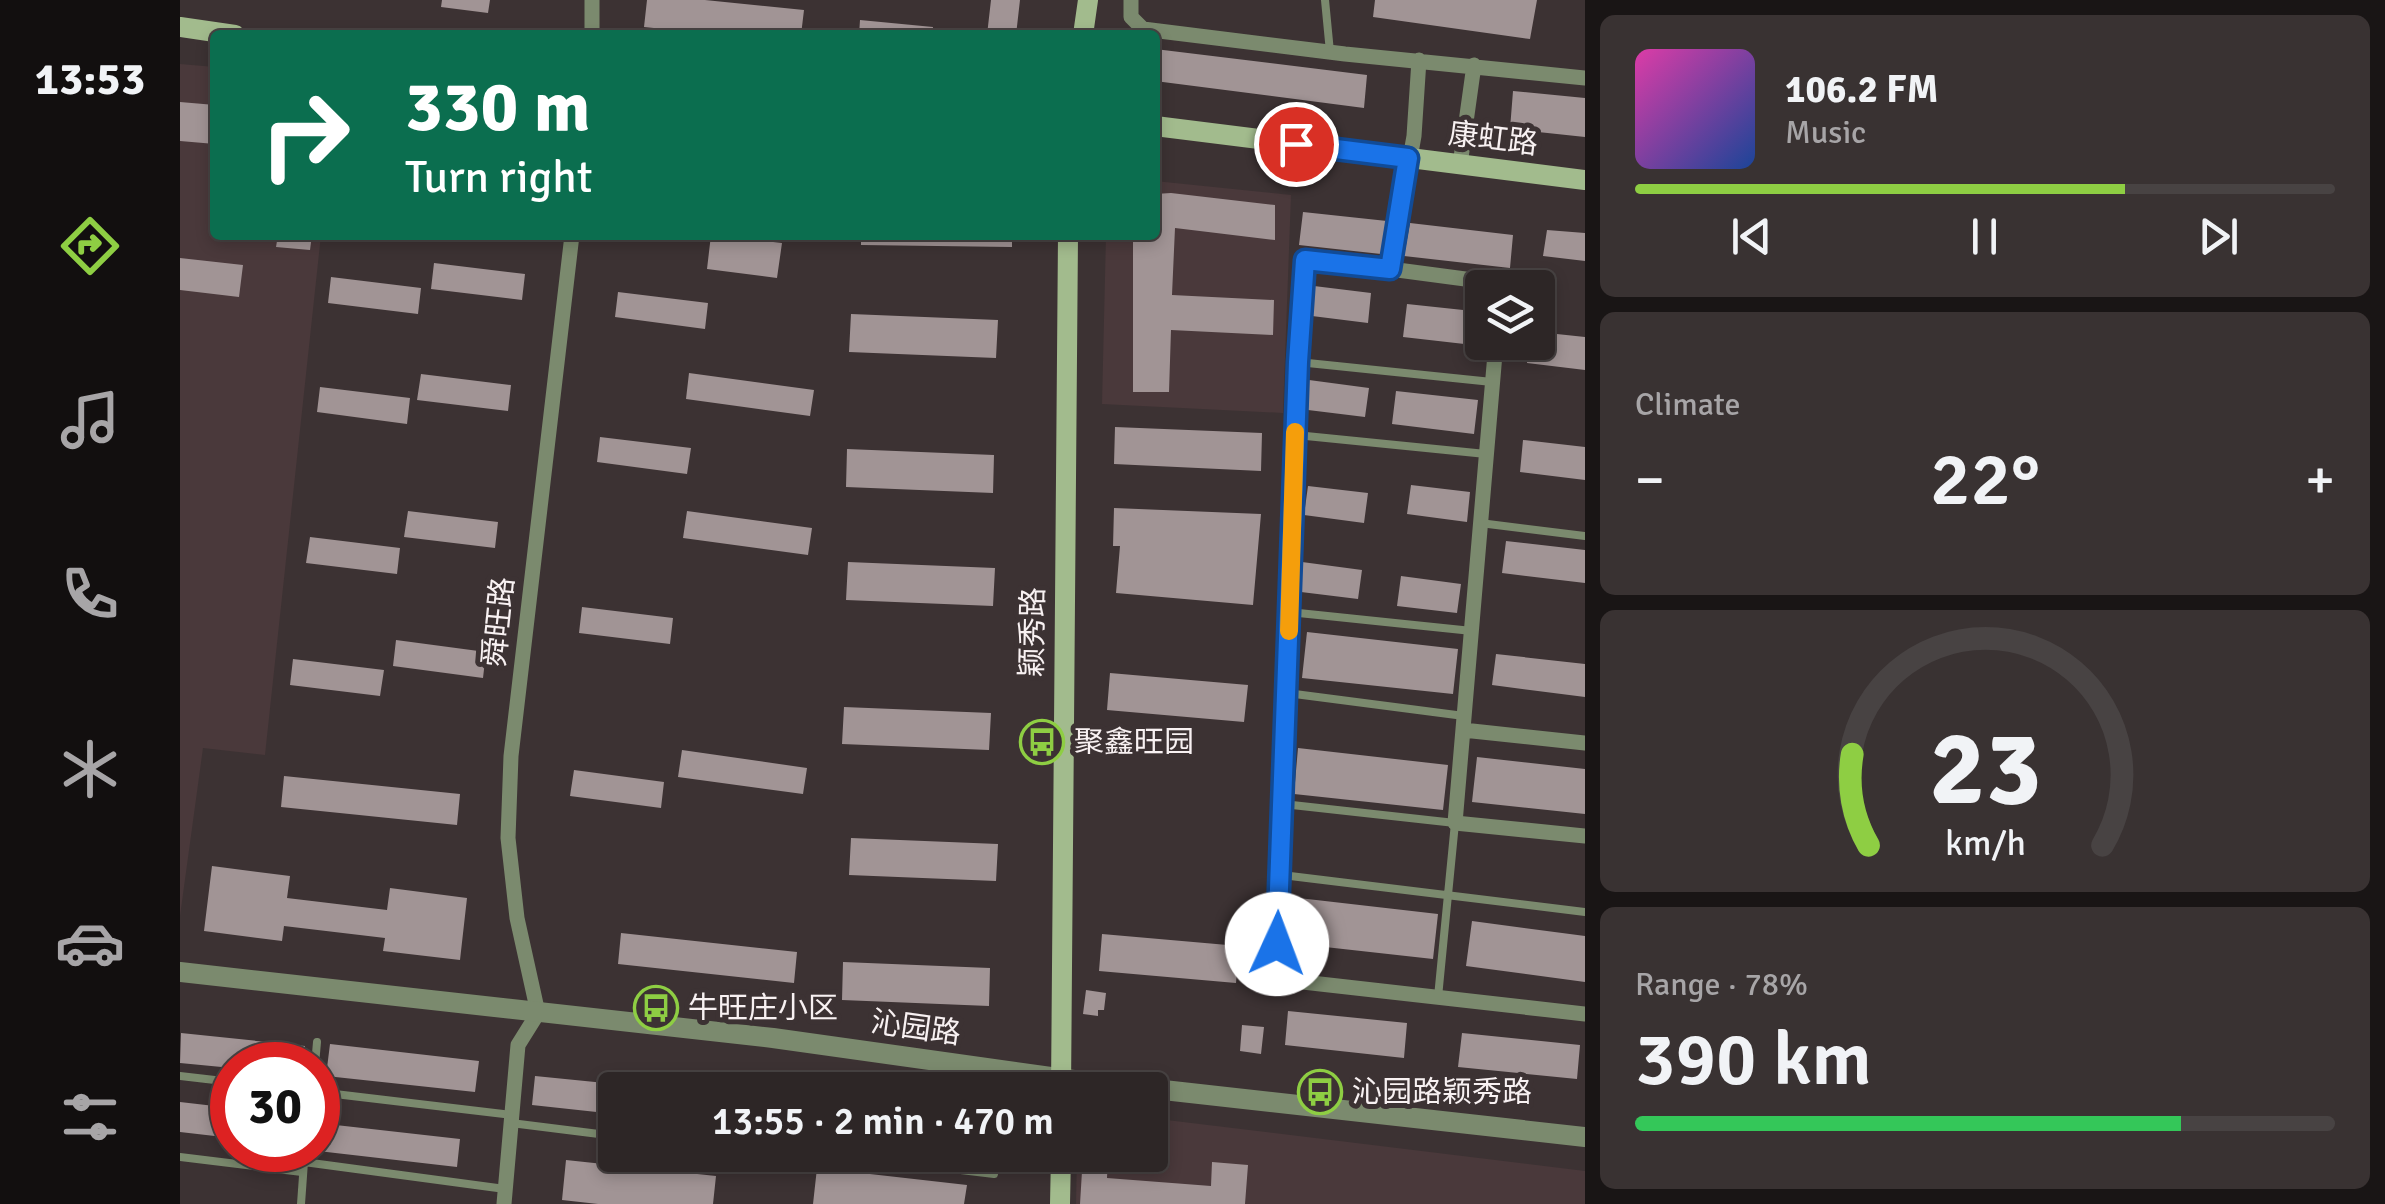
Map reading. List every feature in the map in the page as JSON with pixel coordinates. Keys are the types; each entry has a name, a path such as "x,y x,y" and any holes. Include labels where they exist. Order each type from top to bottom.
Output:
{"main road":[{"path":"1072,30 1074,0"},
{"path":"1084,30 1088,0"},
{"path":"180,27 210,31"},
{"name":"康虹路","path":"1160,127 1585,180"},
{"name":"颖秀路","path":"1062,1072 1068,240"},
{"path":"1060,1172 1060,1204"}],"street":[{"path":"592,0 592,30"},
{"path":"1131,0 1131,17 1142,29 1150,30"},
{"path":"1160,31 1585,78"},
{"path":"1390,269 1414,136 1419,60"},
{"path":"1460,165 1474,65"},
{"name":"舜旺路","path":"538,1013 517,918 508,838 511,756 571,240"},
{"path":"1465,279 1305,260 1276,979 1585,1014"},
{"path":"1494,360 1455,823 1585,836"},
{"path":"1464,723 1585,744"},
{"name":"沁园路","path":"180,972 773,1038 987,1072"},
{"path":"504,1197 518,1045 538,1013"},
{"name":"沁园路","path":"1168,1095 1585,1136"}],"lane":[{"path":"1325,0 1330,52"},
{"path":"1298,362 1492,382"},
{"path":"1295,435 1486,454"},
{"path":"1480,524 1585,536"},
{"path":"1290,612 1472,631"},
{"path":"1287,693 1464,723"},
{"path":"1283,804 1455,823 1438,997"},
{"path":"1280,875 1585,912"},
{"path":"180,1076 210,1079"},
{"path":"340,1095 598,1133"},
{"path":"180,1157 210,1159"},
{"path":"301,1204 303,1172"},
{"path":"336,1172 504,1197"},
{"path":"977,1172 994,1174"}],"shaded area":[{"path":"180,64 210,67 210,240 320,240 265,755 203,748 180,916"},
{"path":"1160,182 1291,195 1283,413 1102,404 1106,240 1160,240"},
{"path":"1168,1120 1585,1171 1585,1204 1076,1204 1077,1172 1168,1172"}],"building":[{"path":"442,0 490,0 488,13 441,7"},
{"path":"647,0 705,0 804,10 802,30 644,27"},
{"path":"991,0 1020,0 1017,30 988,30"},
{"path":"1375,0 1537,0 1530,39 1373,17"},
{"path":"860,20 933,27 933,30 859,30"},
{"path":"1160,50 1367,75 1364,108 1160,82"},
{"path":"1513,91 1585,98 1585,137 1510,129"},
{"path":"180,102 210,105 210,144 180,141"},
{"path":"1160,194 1275,205 1275,240 1175,228 1172,295 1274,300 1273,335 1171,330 1169,392 1133,392 1133,240 1160,240"},
{"path":"1303,212 1387,221 1381,254 1299,245"},
{"path":"1410,223 1513,235 1510,268 1404,256"},
{"path":"1547,230 1585,233 1585,261 1543,256"},
{"path":"277,240 311,240 310,250 276,247"},
{"path":"710,240 782,243 777,278 707,269"},
{"path":"861,240 1012,240 1012,247 861,245"},
{"path":"180,258 243,265 239,297 180,290"},
{"path":"434,263 525,274 522,300 431,289"},
{"path":"331,277 421,288 418,314 328,303"},
{"path":"1314,286 1371,293 1368,323 1312,316"},
{"path":"618,292 708,303 705,329 615,317"},
{"path":"1407,304 1465,310 1465,344 1403,337"},
{"path":"851,314 998,320 996,358 849,352"},
{"path":"1555,334 1585,337 1585,370 1527,363 1555,360"},
{"path":"689,373 814,390 810,416 686,399"},
{"path":"421,374 511,385 508,411 417,400"},
{"path":"1309,380 1369,388 1365,417 1308,410"},
{"path":"320,387 410,398 407,424 317,412"},
{"path":"1396,391 1478,400 1474,434 1392,424"},
{"path":"1115,427 1262,433 1261,471 1114,464"},
{"path":"600,437 691,448 687,474 597,462"},
{"path":"1523,440 1585,447 1585,480 1520,472"},
{"path":"847,449 994,455 993,493 846,487"},
{"path":"1411,485 1470,492 1467,522 1407,514"},
{"path":"1308,486 1368,493 1364,523 1304,515"},
{"path":"1114,508 1261,514 1253,605 1116,593 1120,546 1113,546"},
{"path":"408,511 498,522 495,548 404,537"},
{"path":"687,511 812,528 808,555 683,538"},
{"path":"310,537 400,548 397,574 306,563"},
{"path":"1506,541 1585,550 1585,583 1502,573"},
{"path":"848,562 995,568 993,606 846,600"},
{"path":"1302,562 1362,570 1358,599 1301,592"},
{"path":"1401,576 1461,584 1457,613 1397,606"},
{"path":"582,607 673,618 670,644 579,633"},
{"path":"1307,632 1458,649 1453,694 1302,678"},
{"path":"396,640 486,652 483,678 393,666"},
{"path":"1496,654 1585,664 1585,697 1492,685"},
{"path":"293,659 384,670 380,696 290,685"},
{"path":"1110,673 1248,685 1244,722 1107,710"},
{"path":"844,707 991,713 989,750 842,744"},
{"path":"1298,748 1448,765 1443,810 1294,794"},
{"path":"682,750 807,768 803,794 678,777"},
{"path":"1477,757 1585,769 1585,814 1472,802"},
{"path":"574,770 664,782 661,808 570,796"},
{"path":"284,776 460,794 457,825 281,807"},
{"path":"851,838 998,844 996,881 849,875"},
{"path":"212,866 290,876 287,898 387,910 390,888 467,898 460,960 383,951 385,938 284,926 282,941 204,931"},
{"path":"1290,897 1438,914 1433,959 1289,943"},
{"path":"1472,921 1585,936 1585,982 1466,966"},
{"path":"621,933 797,952 794,983 618,964"},
{"path":"1102,934 1239,946 1236,983 1099,971"},
{"path":"843,962 990,968 989,1006 842,1000"},
{"path":"1086,990 1106,993 1104,1010 1098,1010 1098,1016 1083,1014"},
{"path":"1288,1011 1407,1023 1404,1058 1285,1045"},
{"path":"1242,1025 1264,1027 1261,1054 1240,1051"},
{"path":"181,1033 267,1042 210,1042 210,1066 180,1063"},
{"path":"1462,1033 1580,1045 1577,1079 1458,1067"},
{"path":"340,1045 479,1061 475,1092 340,1078"},
{"path":"535,1076 598,1082 598,1112 532,1105"},
{"path":"180,1102 210,1105 210,1135 180,1132"},
{"path":"340,1125 460,1139 457,1167 340,1154"},
{"path":"566,1160 598,1163 598,1172 716,1176 713,1204 598,1204 562,1200"},
{"path":"1212,1162 1248,1165 1245,1204 1080,1204 1082,1172 1107,1172 1107,1178 1211,1186"},
{"path":"817,1172 852,1172 967,1185 964,1204 813,1204"}],"slow traffic":[{"path":"1289,631 1295,432"}],"place":[{"name":"聚鑫旺园","path":"1042,742"},
{"name":"牛旺庄小区","path":"656,1008"},
{"name":"沁园路颖秀路","path":"1320,1092"}],"route":[{"path":"1277,944 1305,260 1390,269 1408,158 1296,144"}]}
